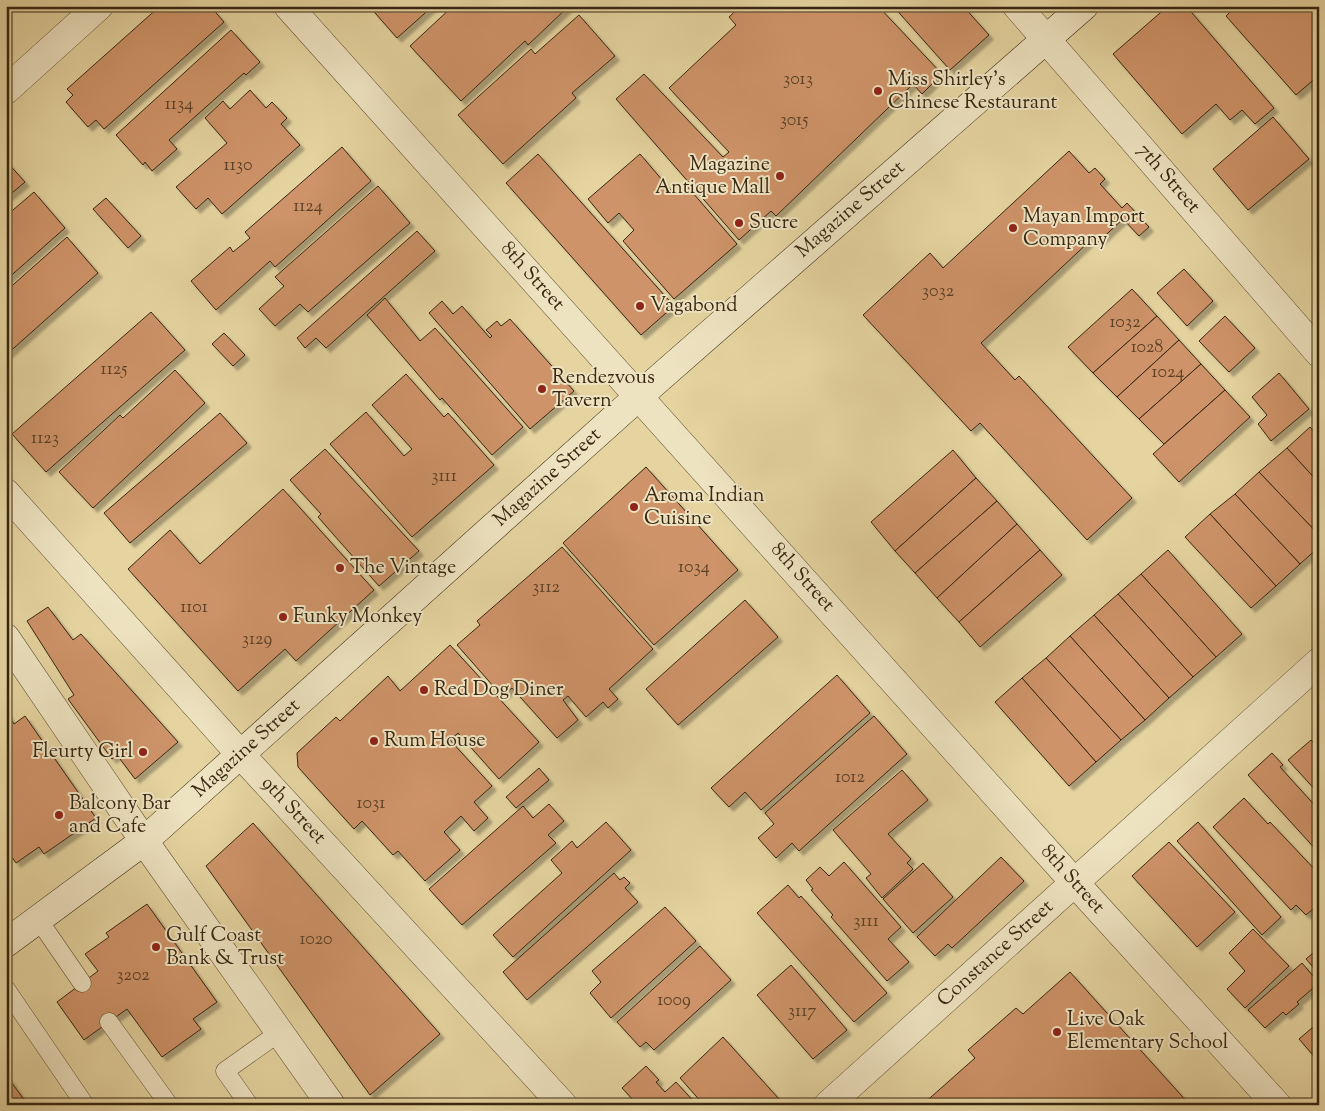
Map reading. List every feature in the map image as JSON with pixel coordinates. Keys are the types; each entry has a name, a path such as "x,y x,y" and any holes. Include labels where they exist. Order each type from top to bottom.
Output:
{"street":[{"path":"6,90 99,6"},
{"name":"8th Street","path":"288,6 1075,883 1277,1105"},
{"name":"7th Street","path":"1017,6 1319,353"},
{"name":"Magazine Street","path":"6,943 144,841 639,396 1084,6"},
{"name":"9th Street","path":"6,492 241,755 563,1105"},
{"path":"6,638 144,841 331,1105"},
{"name":"Constance Street","path":"828,1105 1319,662"}],"lane":[{"path":"38,919 82,983"},
{"path":"6,989 85,1105"},
{"path":"109,1022 169,1105"},
{"path":"249,1105 225,1071 280,1032"}],"building":[{"path":"160,6 210,6 224,22 104,129 96,120 88,127 66,102 73,95 67,89"},
{"path":"369,6 433,6 397,38"},
{"path":"453,6 569,6 528,45 525,41 461,101 410,46"},
{"path":"741,6 878,6 942,74 922,94 913,84 776,216 771,211 739,240 616,99 644,74 723,157 729,152 669,88 736,25 729,17"},
{"path":"893,6 963,6 989,35 950,70"},
{"path":"1168,6 1186,6 1274,108 1255,124 1242,110 1230,120 1216,104 1182,134 1113,54"},
{"path":"1236,6 1319,6 1319,75 1296,95 1226,16"},
{"path":"579,15 615,56 572,93 576,98 503,164 458,115 531,49 535,54"},
{"path":"231,30 260,62 246,75 244,73 169,140 177,149 152,171 145,162 143,165 116,135"},
{"path":"250,90 266,108 272,102 287,118 281,124 300,145 222,214 208,198 196,209 176,187 227,143 205,118 223,101 230,109"},
{"path":"1273,117 1309,159 1248,210 1213,169"},
{"path":"342,147 371,181 275,267 270,261 216,310 191,281 230,247 233,252 250,238 245,232"},
{"path":"1069,151 1089,173 1095,168 1105,179 1100,184 1122,208 1127,203 1149,227 1139,236 1123,219 1097,243 1093,238 981,343 1015,380 1019,376 1132,498 1087,540 980,423 971,431 863,315 930,253 943,268"},
{"path":"538,154 674,306 641,335 506,183"},
{"path":"640,154 675,195 686,185 737,244 674,299 623,241 634,230 619,213 608,223 588,199"},
{"path":"6,161 25,182 6,198"},
{"path":"378,186 410,223 308,312 300,304 275,326 259,309 284,286 275,277"},
{"path":"34,192 65,228 6,280 6,216"},
{"path":"106,198 141,236 128,248 93,209"},
{"path":"417,231 435,251 326,348 316,338 305,348 297,338"},
{"path":"67,237 98,273 6,355 6,291"},
{"path":"1184,269 1213,301 1187,326 1157,293"},
{"path":"1132,289 1157,316 1093,373 1068,347"},
{"path":"385,298 420,341 435,328 523,427 492,455 442,398 440,400 367,315"},
{"path":"442,301 453,314 462,306 490,338 492,336 486,330 497,321 501,326 510,319 574,391 530,429 429,313"},
{"path":"151,312 185,350 46,472 12,434"},
{"path":"1157,316 1179,340 1117,397 1093,373"},
{"path":"1225,316 1255,348 1229,372 1199,341"},
{"path":"224,333 245,355 233,366 212,344"},
{"path":"1179,340 1201,364 1139,419 1117,397"},
{"path":"1201,364 1225,390 1164,444 1139,419"},
{"path":"175,370 205,403 93,508 59,472 120,415 123,418"},
{"path":"1279,373 1309,409 1271,441 1258,424 1267,415 1252,397"},
{"path":"406,374 444,417 448,413 494,465 412,537 330,444 366,412 404,456 412,449 372,405"},
{"path":"1225,390 1250,417 1179,482 1153,454"},
{"path":"220,413 247,443 130,543 104,513"},
{"path":"1310,427 1319,438 1319,483 1287,448"},
{"path":"1287,448 1319,483 1319,535 1259,472"},
{"path":"325,449 419,551 379,586 318,517 321,514 290,480"},
{"path":"953,450 976,478 895,551 871,522"},
{"path":"646,467 738,570 654,645 563,543"},
{"path":"1259,472 1319,535 1319,547 1300,564 1235,494"},
{"path":"976,478 997,501 915,573 895,551"},
{"path":"283,489 374,590 296,661 285,649 238,691 128,569 170,530 200,564"},
{"path":"1235,494 1300,564 1276,586 1210,514"},
{"path":"997,501 1017,524 937,598 915,573"},
{"path":"1210,514 1276,586 1251,608 1185,537"},
{"path":"1017,524 1040,550 959,622 937,598"},
{"path":"562,547 653,649 609,689 618,699 608,708 603,702 586,717 568,696 563,700 578,720 557,738 512,688 502,696 457,645 480,625 477,621"},
{"path":"1040,550 1062,575 980,647 959,622"},
{"path":"1168,550 1242,634 1216,657 1141,574"},
{"path":"1141,574 1216,657 1193,677 1118,594"},
{"path":"1118,594 1193,677 1169,698 1094,615"},
{"path":"745,600 778,637 678,725 646,689"},
{"path":"48,607 73,640 81,634 178,742 135,779 117,755 112,759 68,699 74,695 27,621"},
{"path":"1094,615 1169,698 1145,720 1070,636"},
{"path":"1070,636 1145,720 1121,740 1046,658"},
{"path":"450,645 539,742 499,779 458,733 450,740 492,786 474,802 488,818 474,831 461,816 444,832 460,850 425,881 398,851 393,855 362,821 354,829 298,767 297,753 336,717 340,721 388,676 400,691"},
{"path":"1046,658 1121,740 1096,762 1022,678"},
{"path":"837,675 870,713 761,810 745,792 729,807 711,788"},
{"path":"1022,678 1096,762 1069,786 995,702"},
{"path":"6,712 14,724 25,716 96,818 44,854 39,847 16,863 6,849"},
{"path":"874,716 907,754 799,851 792,843 776,858 758,838 774,824 765,813"},
{"path":"1311,740 1319,749 1319,794 1288,760"},
{"path":"1272,753 1283,765 1280,767 1319,810 1319,853 1248,775"},
{"path":"539,768 549,780 516,808 506,797"},
{"path":"902,770 928,800 888,834 911,859 907,863 913,869 882,898 866,878 871,874 833,830"},
{"path":"1244,798 1268,824 1270,822 1319,874 1319,904 1306,915 1296,905 1291,910 1213,827"},
{"path":"549,804 564,821 548,835 556,843 462,925 429,889 523,806 533,818"},
{"path":"606,822 631,850 513,957 493,935 562,873 551,860 572,841 577,848"},
{"path":"1198,822 1281,917 1262,935 1177,841"},
{"path":"253,823 440,1034 370,1095 206,866"},
{"path":"1169,842 1235,912 1197,947 1132,876"},
{"path":"1001,857 1024,881 952,948 948,944 935,956 917,937"},
{"path":"844,862 901,927 888,939 909,962 887,981 831,917 833,915 811,890 813,889 806,880 820,867 829,876"},
{"path":"923,863 953,897 913,933 883,899"},
{"path":"614,873 620,880 624,877 630,883 625,888 638,902 527,1000 503,972"},
{"path":"788,885 799,898 801,896 887,993 854,1022 757,913"},
{"path":"147,904 217,1002 193,1019 201,1029 162,1057 127,1009 84,1040 57,1002 98,971 85,954 109,937 106,933"},
{"path":"665,907 696,941 611,1018 590,993 601,982 592,971"},
{"path":"1253,929 1289,966 1245,1008 1227,989 1245,971 1229,953"},
{"path":"700,946 731,980 654,1050 646,1042 640,1047 617,1022"},
{"path":"1319,948 1319,974 1306,959"},
{"path":"1302,963 1319,983 1297,1002 1299,1004 1286,1015 1283,1012 1265,1028 1248,1010"},
{"path":"791,965 847,1030 813,1059 757,995"},
{"name":"Live Oak Elementary School","path":"1070,972 1190,1105 922,1105 975,1058 968,1050 1016,1008 1023,1014"},
{"path":"1319,1022 1319,1062 1299,1039"},
{"path":"723,1037 779,1099 773,1105 704,1105 680,1078"},
{"path":"646,1066 659,1080 656,1082 665,1092 676,1082 697,1105 642,1105 638,1100 635,1102 622,1088"},
{"path":"6,1075 28,1105 6,1105"}],"place":[{"name":"Miss Shirley’s Chinese Restaurant","path":"878,91"},
{"name":"Magazine Antique Mall","path":"780,176"},
{"name":"Sucre","path":"739,223"},
{"name":"Mayan Import Company","path":"1013,228"},
{"name":"Vagabond","path":"640,306"},
{"name":"Rendezvous Tavern","path":"542,389"},
{"name":"Aroma Indian Cuisine","path":"634,507"},
{"name":"The Vintage","path":"340,568"},
{"name":"Funky Monkey","path":"283,617"},
{"name":"Red Dog Diner","path":"424,690"},
{"name":"Rum House","path":"374,741"},
{"name":"Fleurty Girl","path":"143,752"},
{"name":"Balcony Bar and Cafe","path":"59,815"},
{"name":"Gulf Coast Bank & Trust","path":"156,947"},
{"name":"Live Oak Elementary School","path":"1057,1032"}]}
